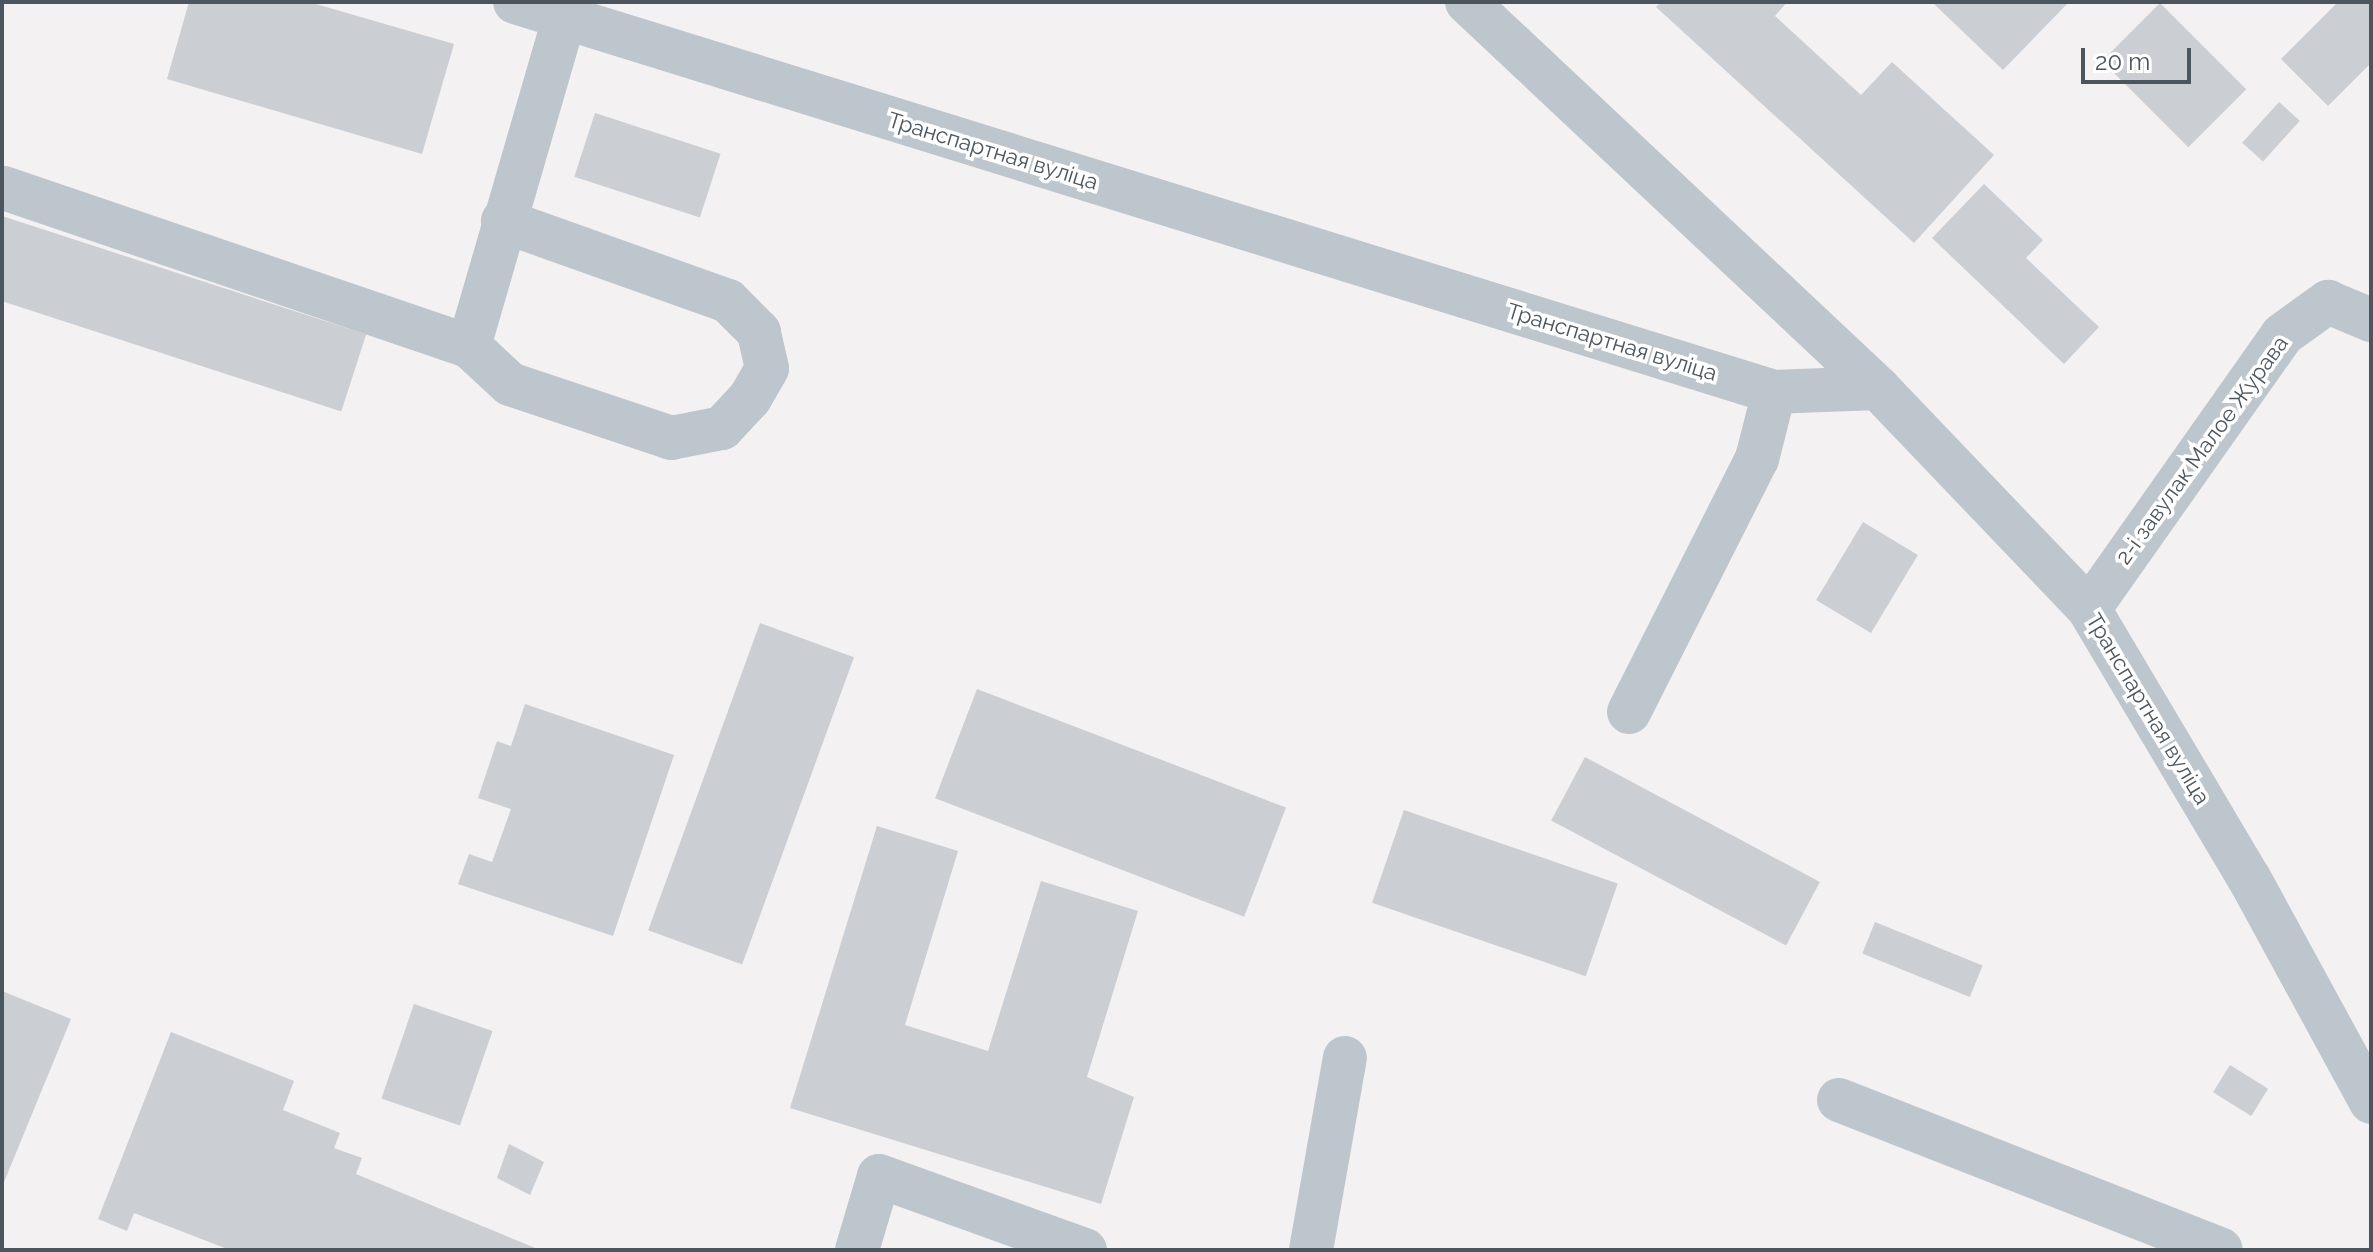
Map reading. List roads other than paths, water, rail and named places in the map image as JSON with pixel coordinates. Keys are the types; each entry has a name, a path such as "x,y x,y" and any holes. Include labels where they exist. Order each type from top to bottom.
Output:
{"street":[{"name":"Транспартная вуліца","path":"515,2 1774,392 1878,388 2089,609 2249,878 2371,1102"},
{"path":"1467,2 1878,388"},
{"path":"469,346 564,19"},
{"path":"4,188 469,346 510,384 671,438 722,428 750,398 767,368 759,332 728,301 503,221"},
{"name":"2-і завулак Малое Журава","path":"2089,609 2282,335 2328,302 2371,320"},
{"path":"1629,712 1757,459 1774,392"},
{"path":"1311,1250 1345,1058"},
{"path":"1839,1100 2221,1250"},
{"path":"857,1250 879,1176 1085,1250"}]}
